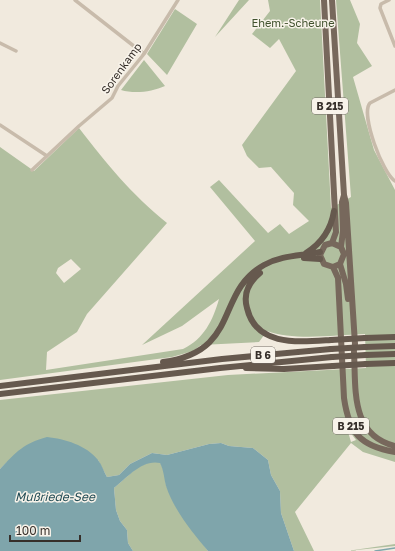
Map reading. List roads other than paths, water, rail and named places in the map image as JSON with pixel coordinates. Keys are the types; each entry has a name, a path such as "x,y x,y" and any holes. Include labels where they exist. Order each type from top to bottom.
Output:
{"highway":[{"path":"303,255 325,236 330,228 334,211"},
{"path":"144,368 150,364 179,360 193,355 207,346 216,336 242,286 250,275 263,265 279,258 320,252"},
{"path":"320,259 295,258 279,262 265,268 253,278 247,289 245,302 249,318 258,330 276,339 300,342 395,337"},
{"name":"B 6","path":"0,386 144,368 331,349 395,346"},
{"name":"B 6","path":"0,394 220,368 332,357 395,354"},
{"path":"220,368 284,369 395,363"}],"main road":[{"name":"B 215","path":"324,0 336,232 332,243"},
{"name":"B 215","path":"332,0 355,344 354,350"},
{"name":"B 215","path":"344,195 342,202 343,231 341,247 344,257 340,264 348,292 359,415 370,432 378,439 395,446"},
{"path":"340,264 333,267 327,266 320,259 320,252 325,245 332,243 341,247"},
{"name":"B 215","path":"333,267 338,278 346,414 352,428 363,442 380,450 395,452"}],"street":[{"path":"75,0 144,54"},
{"name":"Sorenkamp","path":"32,170 79,126 112,98 118,86 144,54 178,0"},
{"path":"389,0 381,4 380,8 395,46"},
{"path":"0,43 16,51"},
{"path":"395,90 370,103 366,112 374,145 385,168 395,181"},
{"path":"0,125 47,156"}],"water":[{"name":"Mußriede-See","path":"47,437 68,441 88,450 101,464 107,477 119,475 130,464 152,453 167,455 209,444 221,443 229,446 253,448 268,460 271,475 280,491 281,513 294,551 208,551 190,528 169,495 160,463 153,463 147,464 135,470 114,488 116,510 120,521 127,530 128,543 133,551 0,551 0,469 26,445"}],"waterway":[{"path":"375,551 395,548"}],"park label":[{"name":"Ehem.-Scheune","path":"293,22"}]}
